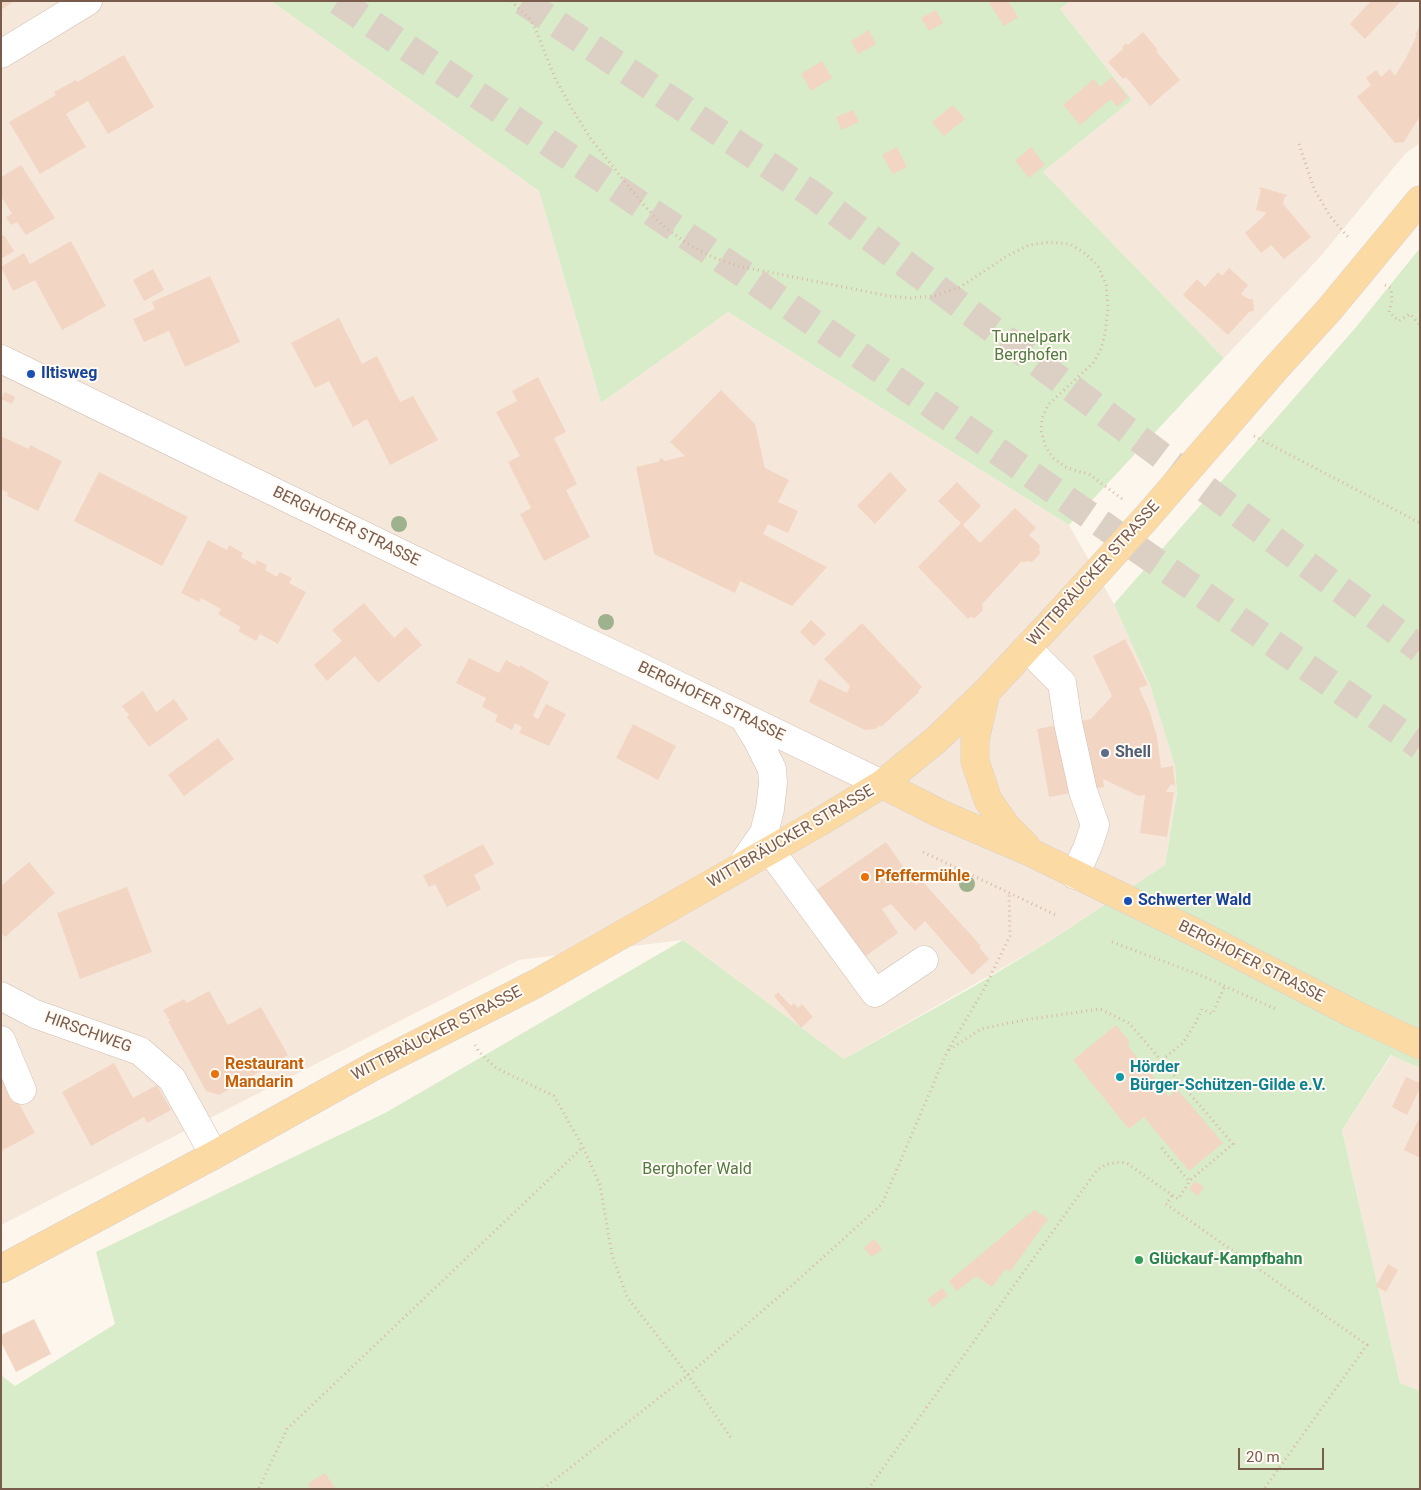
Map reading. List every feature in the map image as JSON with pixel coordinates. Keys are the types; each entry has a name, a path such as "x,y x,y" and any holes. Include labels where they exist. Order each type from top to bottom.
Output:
{"main road":[{"name":"WITTBRÄUCKER STRASSE","path":"1,1269 214,1155 374,1066 545,978 708,886 882,784 936,740 986,692 1027,648 1147,517 1329,310 1420,200"},
{"path":"986,692 975,740 975,761 988,800 1006,826 1032,853"},
{"name":"BERGHOFER STRASSE","path":"882,784 941,814 1032,853 1420,1046"}],"street":[{"path":"1,54 88,1"},
{"name":"BERGHOFER STRASSE","path":"1,359 437,571 882,784"},
{"path":"1027,648 1062,683 1068,723 1083,791 1095,825 1075,875"},
{"path":"741,866 764,832 770,809 773,783 772,769 757,739 743,717"},
{"path":"770,850 875,993 924,960"},
{"name":"HIRSCHWEG","path":"1,996 35,1014 140,1051 172,1079 214,1155"},
{"path":"1,1040 22,1090"}],"path":[{"path":"511,1 530,18 555,78 591,139 641,202 663,226 688,244 712,257 738,266 889,296 910,298 934,296 960,287 1007,256 1029,246 1050,242 1070,244 1086,254 1098,266 1106,285 1108,306 1105,334 1101,348 1093,363 1048,406 1042,418 1041,431 1045,445 1053,458 1067,468 1089,474 1147,517"},
{"path":"1299,144 1314,189 1330,216 1346,235"},
{"path":"1383,282 1384,285 1391,288 1392,301 1389,312 1399,321 1410,314 1420,325"},
{"path":"1254,436 1420,523"},
{"path":"923,852 1058,916"},
{"path":"543,1489 688,1375 789,1288 882,1204 947,1052 984,989 1010,936 1009,893"},
{"path":"1112,942 1200,975 1278,1010"},
{"path":"1162,1060 1183,1043 1202,1009 1212,1014 1225,986"},
{"path":"868,1489 1097,1170 1107,1164 1120,1162 1128,1164 1178,1199 1189,1181 1233,1144 1130,1023 1100,1009 1024,1020 981,1029 947,1052"},
{"path":"460,1023 480,1052 496,1068 554,1096 583,1147 600,1186 612,1255 627,1297 688,1375 731,1438"},
{"path":"1160,1146 1189,1181"},
{"path":"259,1488 286,1429 583,1147"},
{"path":"1172,1196 1166,1204 1367,1346 1264,1489"}],"shaded area":[{"path":"1,1 271,1 539,191 601,403 728,312 1069,525 1114,604 1150,685 1175,766 1177,793 1165,865 1053,939 844,1059 683,940 519,960 1,1225"},
{"path":"1070,1 1420,1 1420,143 1405,154 1320,257 1224,358 1043,172 1132,100 1060,9"},
{"path":"1392,1055 1420,1068 1420,1391 1400,1383 1342,1130"}],"green space":[{"name":"Tunnelpark Berghofen","path":"271,1 1070,1 1060,9 1132,100 1043,172 1224,358 1069,525 728,312 601,403 539,191"},
{"name":"Berghofer Wald","path":"1420,248 1420,1068 1391,1055 1342,1130 1400,1383 1420,1391 1420,1489 1,1489 1,1375 15,1386 115,1324 96,1252 385,1113 683,940 844,1059 971,988 1053,939 1165,865 1177,793 1175,766 1150,685 1114,604 1357,326"}],"building":[{"path":"1,1 13,1 13,2 1,10"},
{"path":"988,1 1008,1 1018,17 1004,26"},
{"path":"1371,1 1401,1 1365,39 1350,24"},
{"path":"936,10 943,23 929,31 921,18"},
{"path":"1420,26 1420,116 1404,142 1395,143 1357,97 1371,85 1366,78 1376,70 1381,77 1390,69 1395,76 1406,58"},
{"path":"869,30 876,44 858,54 851,41"},
{"path":"1143,32 1180,80 1150,106 1126,77 1123,79 1108,62 1123,49 1122,47 1126,43 1128,45"},
{"path":"124,55 154,107 108,134 88,101 66,114 86,147 40,174 9,122 56,95 54,92 76,80 77,82"},
{"path":"822,61 832,78 811,91 801,74"},
{"path":"1112,77 1128,97 1117,107 1111,99 1080,125 1063,105 1094,79 1100,87"},
{"path":"953,105 965,119 944,136 932,122"},
{"path":"853,110 859,122 841,130 836,117"},
{"path":"897,147 907,167 893,174 882,155"},
{"path":"1031,147 1045,165 1029,178 1015,161"},
{"path":"21,165 55,218 26,235 17,222 11,225 6,217 12,214 1,196 1,177"},
{"path":"1260,187 1287,195 1283,204 1311,237 1284,259 1271,245 1261,253 1245,233 1267,213 1256,210"},
{"path":"4,235 14,251 1,259 1,237"},
{"path":"71,241 106,306 62,330 35,280 13,291 1,267 24,253 30,264"},
{"path":"1229,268 1248,285 1241,294 1248,299 1253,299 1254,311 1249,312 1228,335 1183,295 1197,279 1205,287 1218,272 1222,276"},
{"path":"153,269 164,290 144,301 133,280"},
{"path":"210,276 240,342 185,367 169,331 144,342 133,319 155,309 152,302"},
{"path":"339,318 362,364 377,356 400,402 413,396 438,440 390,465 367,419 353,427 329,381 315,388 291,343"},
{"path":"538,377 566,432 554,438 577,484 566,490 590,537 544,561 520,514 531,508 508,462 520,456 496,412 517,401 512,391"},
{"path":"721,390 755,424 765,468 789,480 778,502 798,511 788,533 768,524 763,534 827,567 792,606 740,581 735,593 654,554 636,467 658,462 661,458 665,461 685,456 670,442"},
{"path":"5,392 15,397 12,404 1,399"},
{"path":"1,436 29,449 30,445 62,461 38,511 7,496 8,493 1,489"},
{"path":"99,472 188,517 162,566 74,521"},
{"path":"890,472 907,490 875,524 857,506"},
{"path":"957,482 981,506 963,525 980,543 1015,508 1036,528 1029,535 1041,546 1039,548 1040,554 1032,562 1026,561 1024,563 1022,561 982,604 983,610 975,618 970,617 968,619 918,567 961,523 938,501"},
{"path":"208,540 227,550 229,545 243,553 241,557 255,565 257,560 267,565 265,570 277,577 280,572 292,578 289,583 306,592 278,644 260,634 256,641 238,631 241,627 218,614 221,609 201,598 199,602 181,593"},
{"path":"364,603 394,638 406,627 422,645 378,683 355,656 327,681 314,665 342,641 332,630"},
{"path":"811,620 826,634 814,646 800,632"},
{"path":"862,623 922,687 881,727 880,725 875,729 865,730 809,702 819,679 847,693 850,686 824,659"},
{"path":"1125,639 1148,685 1139,688 1150,713 1157,737 1161,768 1173,766 1175,786 1171,784 1166,792 1174,792 1167,837 1140,833 1145,795 1139,796 1103,779 1104,787 1049,797 1037,729 1091,719 1112,696 1093,656"},
{"path":"469,658 499,673 506,660 519,667 520,665 549,682 533,716 538,719 546,704 566,714 549,746 519,733 522,727 515,723 512,730 495,721 498,715 482,707 486,698 456,683"},
{"path":"143,691 156,712 174,699 188,719 149,747 127,717 129,715 122,706"},
{"path":"633,724 676,746 658,780 616,758"},
{"path":"218,738 234,759 184,796 168,775"},
{"path":"886,842 916,885 922,881 981,946 979,947 989,959 972,975 925,921 915,931 891,904 882,909 898,933 863,958 815,891"},
{"path":"483,844 494,864 474,875 481,889 447,907 435,884 429,887 423,876"},
{"path":"29,862 55,893 5,937 1,933 1,886"},
{"path":"127,887 152,952 80,979 57,913"},
{"path":"209,991 228,1025 261,1007 288,1055 219,1095 206,1091 163,1010 184,999 187,1003"},
{"path":"778,992 791,1006 794,1003 798,1008 802,1004 813,1017 801,1028 774,996"},
{"name":"Hörder Bürger-Schützen-Gilde e.V.","path":"1116,1025 1130,1042 1127,1045 1168,1095 1177,1089 1223,1143 1189,1171 1144,1117 1129,1129 1073,1060"},
{"path":"114,1063 133,1098 157,1085 171,1110 147,1123 144,1117 91,1146 62,1092"},
{"path":"1,1071 35,1133 1,1151"},
{"path":"1406,1077 1420,1083 1420,1088 1407,1115 1392,1107"},
{"path":"1420,1116 1420,1158 1404,1150"},
{"path":"1195,1181 1204,1187 1198,1196 1189,1189"},
{"path":"1034,1210 1048,1219 1010,1272 1006,1269 992,1287 976,1276 957,1291 949,1281"},
{"path":"874,1239 882,1249 872,1257 864,1248"},
{"path":"1388,1264 1398,1270 1386,1292 1376,1286"},
{"path":"942,1288 948,1295 933,1307 927,1300"},
{"path":"34,1319 51,1354 16,1372 1,1342 1,1335"},
{"path":"325,1473 336,1489 309,1489 309,1483"}],"tunnel":[{"path":"338,1 748,277 1420,746"},
{"path":"523,1 813,195 1420,649"}],"place":[{"name":"Iltisweg","path":"31,374"},
{"name":"Shell","path":"1105,753"},
{"name":"Pfeffermühle","path":"865,877"},
{"name":"Schwerter Wald","path":"1128,901"},
{"name":"Restaurant Mandarin","path":"215,1074"},
{"name":"Hörder Bürger-Schützen-Gilde e.V.","path":"1120,1077"},
{"name":"Glückauf-Kampfbahn","path":"1139,1260"}]}
